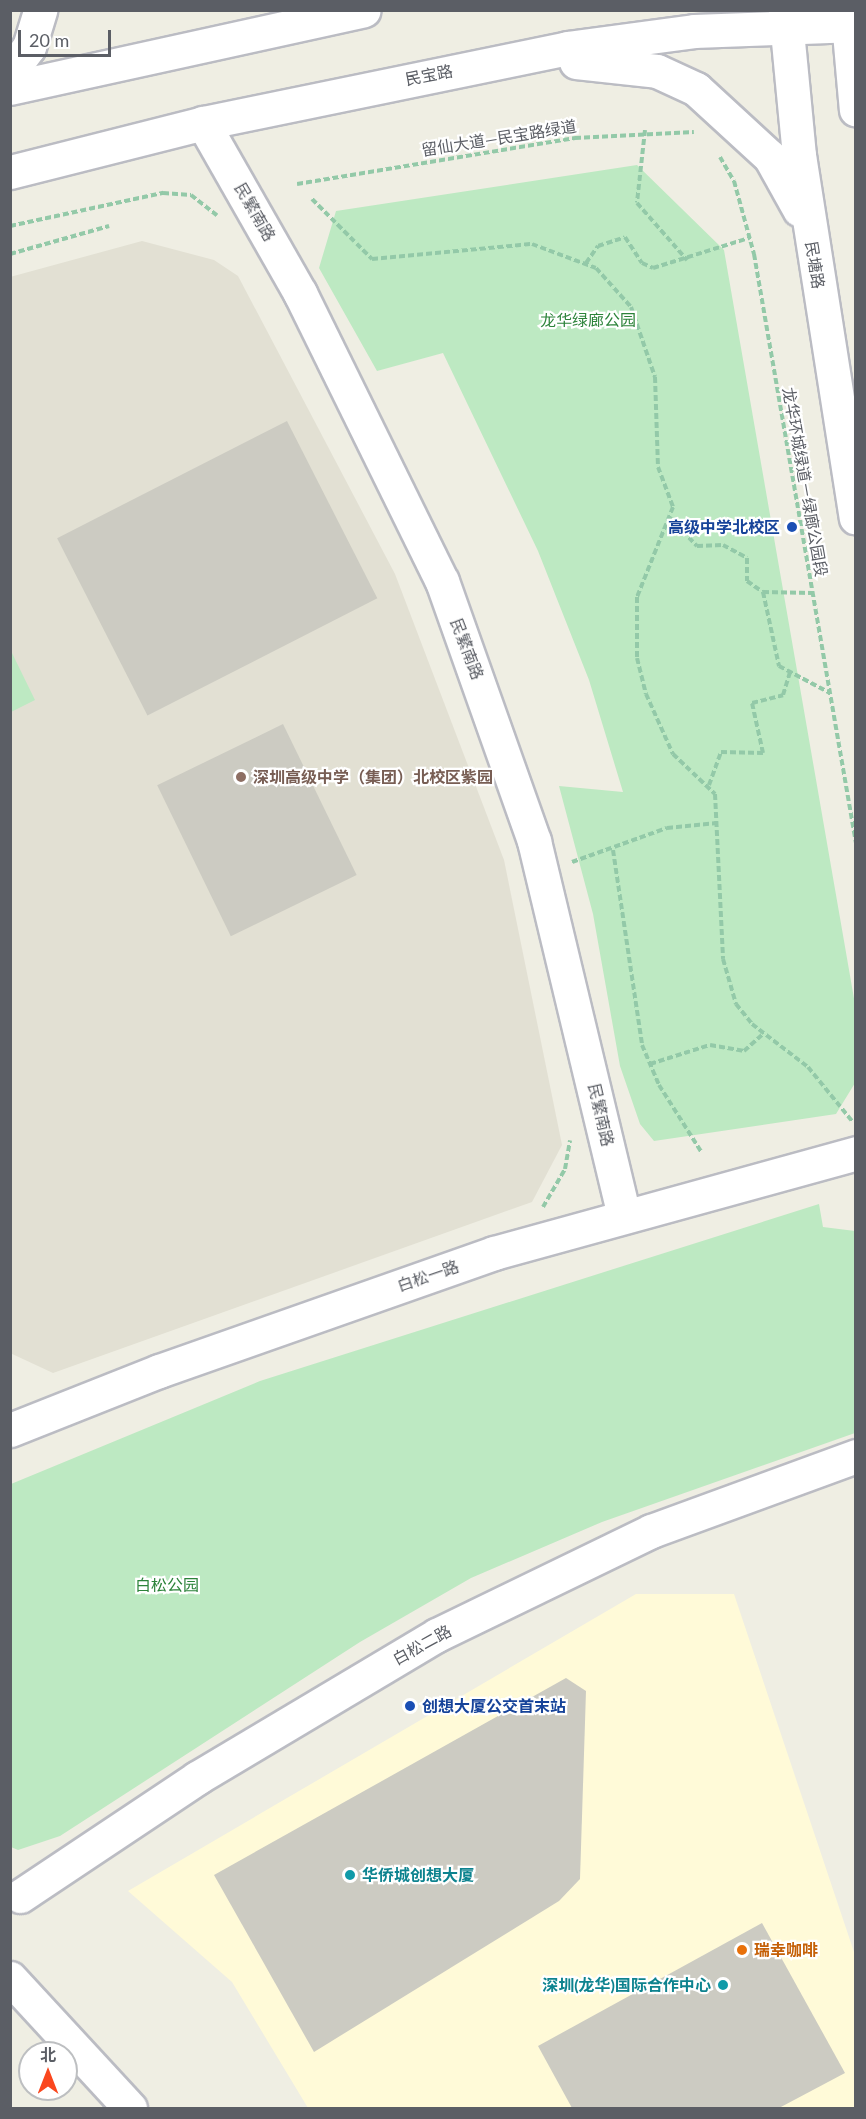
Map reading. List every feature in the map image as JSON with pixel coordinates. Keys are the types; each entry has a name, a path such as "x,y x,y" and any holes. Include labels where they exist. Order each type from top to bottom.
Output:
{"street":[{"path":"10,72 29,47 40,10"},
{"path":"238,10 291,24"},
{"path":"10,88 291,24 364,10"},
{"name":"民宝路","path":"10,172 203,123 512,59 785,18 850,20"},
{"name":"民塘路","path":"785,18 810,234 855,518"},
{"path":"850,20 855,110"},
{"path":"512,59 626,64 696,89 770,157 810,234"},
{"name":"民繁南路","path":"203,123 354,396 446,591 534,841 624,1216"},
{"name":"白松一路","path":"10,1430 159,1371 494,1252 855,1154"},
{"name":"白松二路","path":"20,1896 197,1778 437,1635 651,1531 855,1456"},
{"path":"10,1978 130,2109"}],"path":[{"name":"留仙大道—民宝路绿道","path":"297,184 645,130 707,133"},
{"path":"645,130 637,203 687,260"},
{"name":"龙华环城绿道－绿廊公园段","path":"717,152 734,181 749,238 855,843"},
{"path":"10,226 140,195 191,195 223,222"},
{"path":"312,199 379,261 509,242 552,249 586,263 610,280 636,318 655,377 658,467 671,496 670,518 640,579 638,658 656,724 673,754 691,776 709,785"},
{"path":"10,254 109,226"},
{"path":"586,263 598,246 625,237 646,267 687,260 749,238"},
{"path":"670,518 697,546 723,545 747,558 747,580 763,592 812,593"},
{"path":"763,592 779,666 830,693"},
{"path":"790,672 783,695 752,703 763,753 721,752 709,785 717,823 726,979 736,1004 764,1033 808,1067 852,1121"},
{"path":"572,862 613,850 667,828 717,823"},
{"path":"613,850 634,1004 650,1064 702,1153"},
{"path":"650,1064 710,1045 744,1051 764,1033"},
{"path":"540,1210 565,1169 571,1127"}],"shaded area":[{"name":"深圳高级中学（集团）北校区紫园","path":"142,241 214,260 238,276 395,574 504,860 562,1145 532,1202 53,1373 10,1353 10,277"},
{"path":"636,1594 734,1594 855,1955 855,2108 308,2108 232,1982 128,1891"}],"green space":[{"name":"龙华绿廊公园","path":"637,165 724,250 856,1010 855,1083 836,1114 654,1141 640,1124 620,1066 593,914 559,786 623,792 589,680 538,551 443,353 377,371 319,268 336,211"},
{"path":"11,651 35,700 10,712"},
{"name":"白松公园","path":"819,1204 823,1227 855,1231 855,1433 602,1522 471,1578 360,1642 60,1836 18,1850 11,1847 11,1484 260,1381"}],"building":[{"path":"287,421 377,598 147,715 57,538"},
{"path":"283,724 357,875 231,936 157,785"},
{"path":"566,1678 586,1691 580,1879 559,1901 314,2052 214,1875"},
{"name":"深圳(龙华)国际合作中心","path":"762,1923 845,2073 779,2108 572,2108 538,2046"}],"place":[{"name":"高级中学北校区","path":"792,527"},
{"name":"深圳高级中学（集团）北校区紫园","path":"241,777"},
{"name":"创想大厦公交首末站","path":"410,1706"},
{"name":"华侨城创想大厦","path":"350,1875"},
{"name":"瑞幸咖啡","path":"742,1950"},
{"name":"深圳(龙华)国际合作中心","path":"723,1985"}]}
